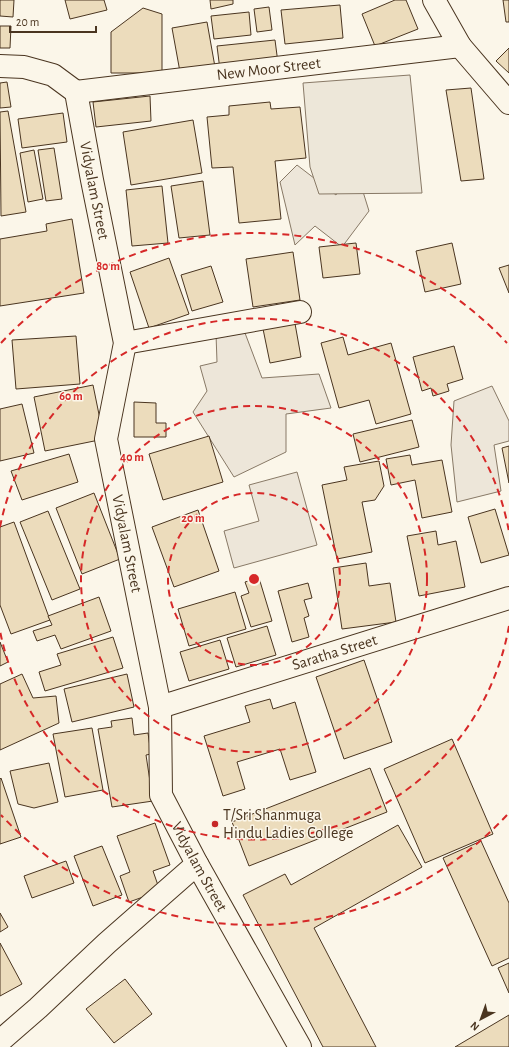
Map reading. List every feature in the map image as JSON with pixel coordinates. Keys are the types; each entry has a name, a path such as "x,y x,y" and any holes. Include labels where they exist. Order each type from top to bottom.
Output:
{"street":[{"path":"434,0 460,46 509,102"},
{"name":"New Moor Street","path":"76,92 460,46"},
{"path":"0,66 24,67 53,76 76,92"},
{"name":"Vidyalam Street","path":"76,92 125,343 106,439 160,707 161,795 197,864 300,1047"},
{"path":"125,343 300,312"},
{"name":"Saratha Street","path":"160,707 509,598"},
{"path":"0,1041 38,1008 107,942 197,864"}],"shaded area":[{"path":"410,75 422,193 319,194 310,167 303,83"},
{"path":"297,165 336,195 346,177 360,182 369,211 342,247 315,226 295,245 280,182"},
{"path":"245,333 262,378 319,374 331,408 286,414 286,452 234,477 193,412 207,391 200,366 217,362 216,334"},
{"path":"492,386 509,421 509,441 494,445 501,491 457,502 451,445 454,401"},
{"path":"297,472 317,545 234,568 224,531 259,521 249,485"}],"building":[{"path":"0,0 14,0 13,17 0,16"},
{"path":"65,0 104,0 107,10 70,19"},
{"path":"210,0 233,0 233,4 211,9"},
{"path":"395,0 406,0 418,29 375,46 362,14"},
{"path":"503,0 509,0 509,22 506,22"},
{"path":"340,5 343,38 285,44 281,10"},
{"path":"269,7 272,30 257,32 254,9"},
{"path":"143,8 162,14 162,73 111,73 111,32"},
{"path":"249,12 251,35 214,39 211,16"},
{"path":"207,22 215,67 180,72 172,28"},
{"path":"0,26 11,26 10,48 0,48"},
{"path":"275,40 278,63 220,70 217,46"},
{"path":"509,48 509,73 496,61"},
{"path":"7,82 11,107 0,108 0,83"},
{"path":"471,88 484,179 461,181 446,90"},
{"path":"150,96 151,121 96,127 93,102"},
{"path":"270,102 271,109 300,107 306,158 275,161 281,219 239,223 233,167 212,168 207,117 229,115 229,106"},
{"path":"8,111 26,212 1,216 0,112"},
{"path":"63,113 67,142 22,148 18,119"},
{"path":"193,120 202,173 131,185 123,132"},
{"path":"54,148 62,199 46,201 38,150"},
{"path":"34,150 43,199 28,202 20,153"},
{"path":"203,181 210,235 179,238 171,186"},
{"path":"162,186 168,243 132,246 126,190"},
{"path":"72,219 84,293 0,306 0,239 47,231 46,224"},
{"path":"356,243 360,274 323,278 319,247"},
{"path":"452,243 461,284 425,292 416,251"},
{"path":"293,252 300,300 253,307 246,259"},
{"path":"169,258 189,314 149,328 130,272"},
{"path":"509,265 509,293 499,268"},
{"path":"211,266 223,302 192,311 181,275"},
{"path":"294,318 301,357 270,363 262,324"},
{"path":"76,336 80,384 16,389 12,340"},
{"path":"343,337 348,355 391,343 411,414 376,424 369,400 339,408 321,343"},
{"path":"454,346 463,379 447,384 449,391 433,396 431,388 422,391 413,357"},
{"path":"93,385 104,439 45,451 34,397"},
{"path":"134,402 156,403 156,423 166,423 166,437 134,437"},
{"path":"22,404 34,453 0,461 0,409"},
{"path":"412,420 419,447 360,462 353,434"},
{"path":"209,436 223,482 163,500 149,454"},
{"path":"509,446 509,483 502,448"},
{"path":"69,454 78,482 22,500 11,471"},
{"path":"410,455 412,465 442,460 452,512 422,518 415,480 391,485 386,459"},
{"path":"379,461 384,486 375,500 362,502 372,552 337,559 322,485 347,480 344,467"},
{"path":"94,493 120,559 82,574 56,508"},
{"path":"495,509 509,555 481,563 468,517"},
{"path":"198,510 219,571 174,587 152,527"},
{"path":"48,511 80,589 52,600 20,522"},
{"path":"14,522 50,620 11,634 0,605 0,527"},
{"path":"436,531 438,545 456,541 465,587 419,596 407,536"},
{"path":"366,563 369,586 390,583 396,622 342,629 333,568"},
{"path":"259,578 272,621 251,627 241,596 249,593 245,582"},
{"path":"308,583 312,598 304,600 309,616 304,618 309,637 292,642 278,591"},
{"path":"235,592 246,629 189,646 178,609"},
{"path":"99,597 111,631 61,649 55,635 37,641 33,631 52,625 48,616"},
{"path":"267,626 276,655 236,667 227,638"},
{"path":"113,637 123,668 45,691 39,672 61,665 57,654"},
{"path":"220,640 229,669 189,681 180,652"},
{"path":"0,642 8,662 0,666"},
{"path":"364,660 392,742 344,759 316,677"},
{"path":"22,674 33,698 56,696 59,723 0,750 0,684"},
{"path":"127,674 134,707 72,722 64,689"},
{"path":"270,699 273,709 295,702 316,772 290,780 280,749 237,762 245,789 223,796 204,736 250,722 245,706"},
{"path":"132,718 134,735 148,733 151,754 146,755 153,801 112,807 98,729 112,727 111,721"},
{"path":"92,728 103,790 65,797 53,734"},
{"path":"452,739 493,834 425,863 384,769"},
{"path":"49,763 58,802 34,808 18,804 10,771"},
{"path":"370,768 387,812 249,866 232,822"},
{"path":"1,778 21,837 0,844 0,779"},
{"path":"155,823 170,865 153,871 160,891 129,902 120,876 130,872 117,836"},
{"path":"398,825 422,867 314,928 376,1047 323,1047 243,895 285,874 291,885"},
{"path":"481,841 509,903 509,958 492,966 443,858"},
{"path":"102,846 122,895 93,906 74,856"},
{"path":"66,861 74,883 32,898 24,876"},
{"path":"0,913 8,927 0,932"},
{"path":"0,943 22,984 0,996"},
{"path":"509,963 509,993 498,968"},
{"path":"125,979 152,1014 114,1043 86,1009"},
{"path":"509,1015 509,1047 455,1047"}],"place":[{"name":"T/Sri Shanmuga Hindu Ladies College","path":"215,824"}]}
